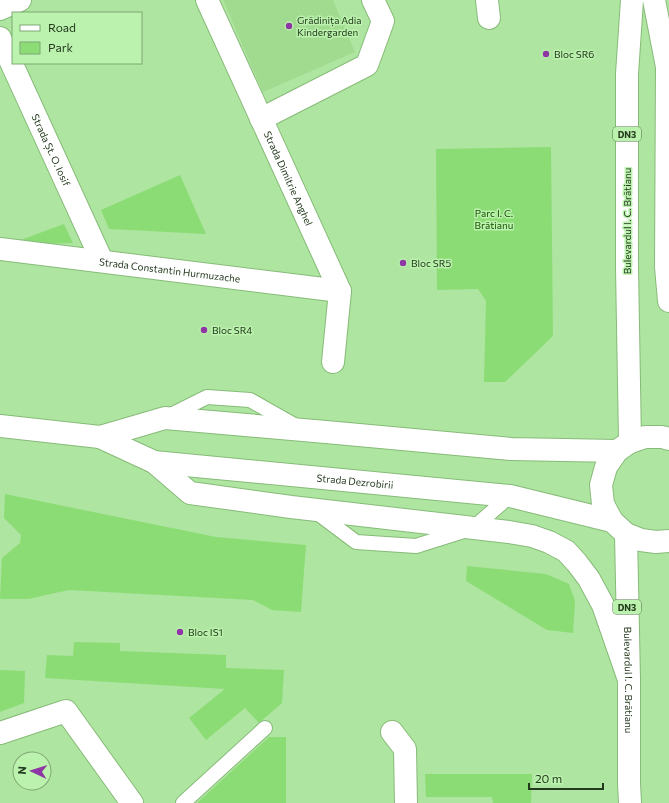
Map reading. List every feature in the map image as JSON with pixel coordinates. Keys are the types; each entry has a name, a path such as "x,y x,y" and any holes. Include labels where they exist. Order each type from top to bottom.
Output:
{"main road":[{"path":"0,9 20,0"},
{"name":"Strada Dimitrie Anghel","path":"207,0 340,291"},
{"path":"261,119 367,65 382,21 373,0"},
{"name":"Bulevardul I. C. Brătianu","path":"624,447 627,260 627,74 632,0"},
{"path":"654,0 668,67 667,273 669,301"},
{"name":"Strada Șt. O. Iosif","path":"0,38 102,261"},
{"name":"Strada Constantin Hurmuzache","path":"0,249 340,291"},
{"path":"333,362 340,291"},
{"name":"Strada Dezrobirii","path":"100,437 165,418 511,449 624,447 645,437 662,437 669,439"},
{"name":"Strada Dezrobirii","path":"0,426 100,437 154,462 510,496 619,528 641,540 656,542 669,540"},
{"name":"DN3","path":"619,528 603,504 601,485 606,467 624,447"},
{"path":"154,462 190,493 290,507 509,532 532,536 549,542 566,551 589,579 603,605 629,680"},
{"name":"Bulevardul I. C. Brătianu","path":"619,528 629,680 630,803"},
{"path":"0,733 66,711 132,803"},
{"path":"392,732 405,749 406,803"}],"lane":[{"path":"473,528 510,496"},
{"path":"183,803 265,728"}],"shaded area":[{"name":"Grădinița Adia Kindergarden","path":"223,0 333,0 355,52 263,92"}],"green space":[{"name":"Parc I. C. Brătianu","path":"551,147 553,336 505,382 484,382 486,301 478,289 437,290 436,149"},
{"path":"180,175 206,234 109,229 101,210"},
{"path":"64,224 73,243 7,245"},
{"path":"5,494 216,537 306,545 301,612 272,610 253,600 69,590 28,599 0,599 2,558 20,543 21,535 4,518"},
{"path":"467,566 546,574 569,584 575,601 573,633 547,630 466,581"},
{"path":"74,642 120,643 120,651 226,655 226,668 284,670 282,703 259,723 245,708 206,740 189,718 225,689 45,678 47,655 73,656"},
{"path":"0,670 25,671 24,703 0,712"},
{"path":"269,737 286,737 286,803 197,803"},
{"path":"425,774 532,774 531,803 493,803 492,797 426,797"}],"place":[{"name":"Grădinița Adia Kindergarden","path":"289,26"},
{"name":"Bloc SR6","path":"546,54"},
{"name":"Bloc SR5","path":"403,263"},
{"name":"Bloc SR4","path":"204,330"},
{"name":"Bloc IS1","path":"180,632"}]}
